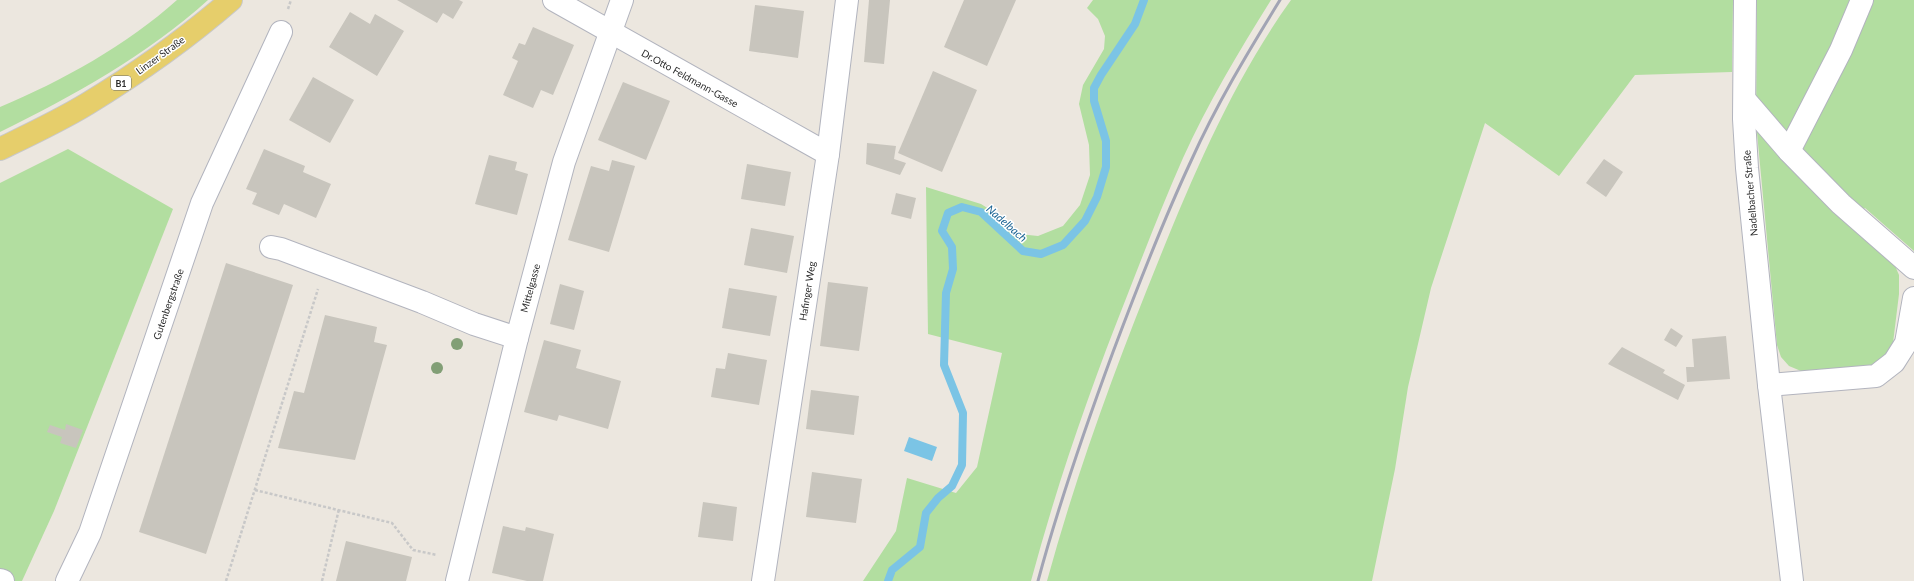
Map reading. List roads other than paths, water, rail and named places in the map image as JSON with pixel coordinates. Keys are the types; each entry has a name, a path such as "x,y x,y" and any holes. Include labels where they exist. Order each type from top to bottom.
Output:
{"main road":[{"name":"Linzer Straße","path":"0,149 86,104 129,77 173,47 231,0"}],"street":[{"name":"Dr.Otto Feldmann-Gasse","path":"554,0 610,33 828,154"},
{"name":"Mittelgasse","path":"457,581 517,338 564,162 622,0"},
{"name":"Hafinger Weg","path":"763,581 828,154 847,0"},
{"name":"Nadelbacher Straße","path":"1745,0 1747,168 1769,385 1792,581"},
{"path":"1789,151 1841,50 1862,0"},
{"name":"Gutenbergstraße","path":"67,581 90,533 202,203 281,32"},
{"path":"1745,100 1789,151 1841,204 1914,268"},
{"path":"271,247 282,249 422,302 474,324 517,338"},
{"path":"1769,385 1876,376 1894,362 1906,343 1914,298"}],"water":[{"path":"909,437 937,447 932,461 904,451"}],"waterway":[{"name":"Nadelbach","path":"888,581 892,570 920,547 926,513 938,498 952,486 962,465 963,413 944,365 946,293 953,269 952,247 942,231 948,213 962,207 981,212 1023,251 1041,254 1063,245 1085,221 1097,197 1106,167 1106,141 1094,101 1094,88 1135,24 1144,0"}],"railway":[{"path":"1038,581 1083,437 1122,328 1160,232 1180,184 1211,120 1244,59 1280,0"}]}
